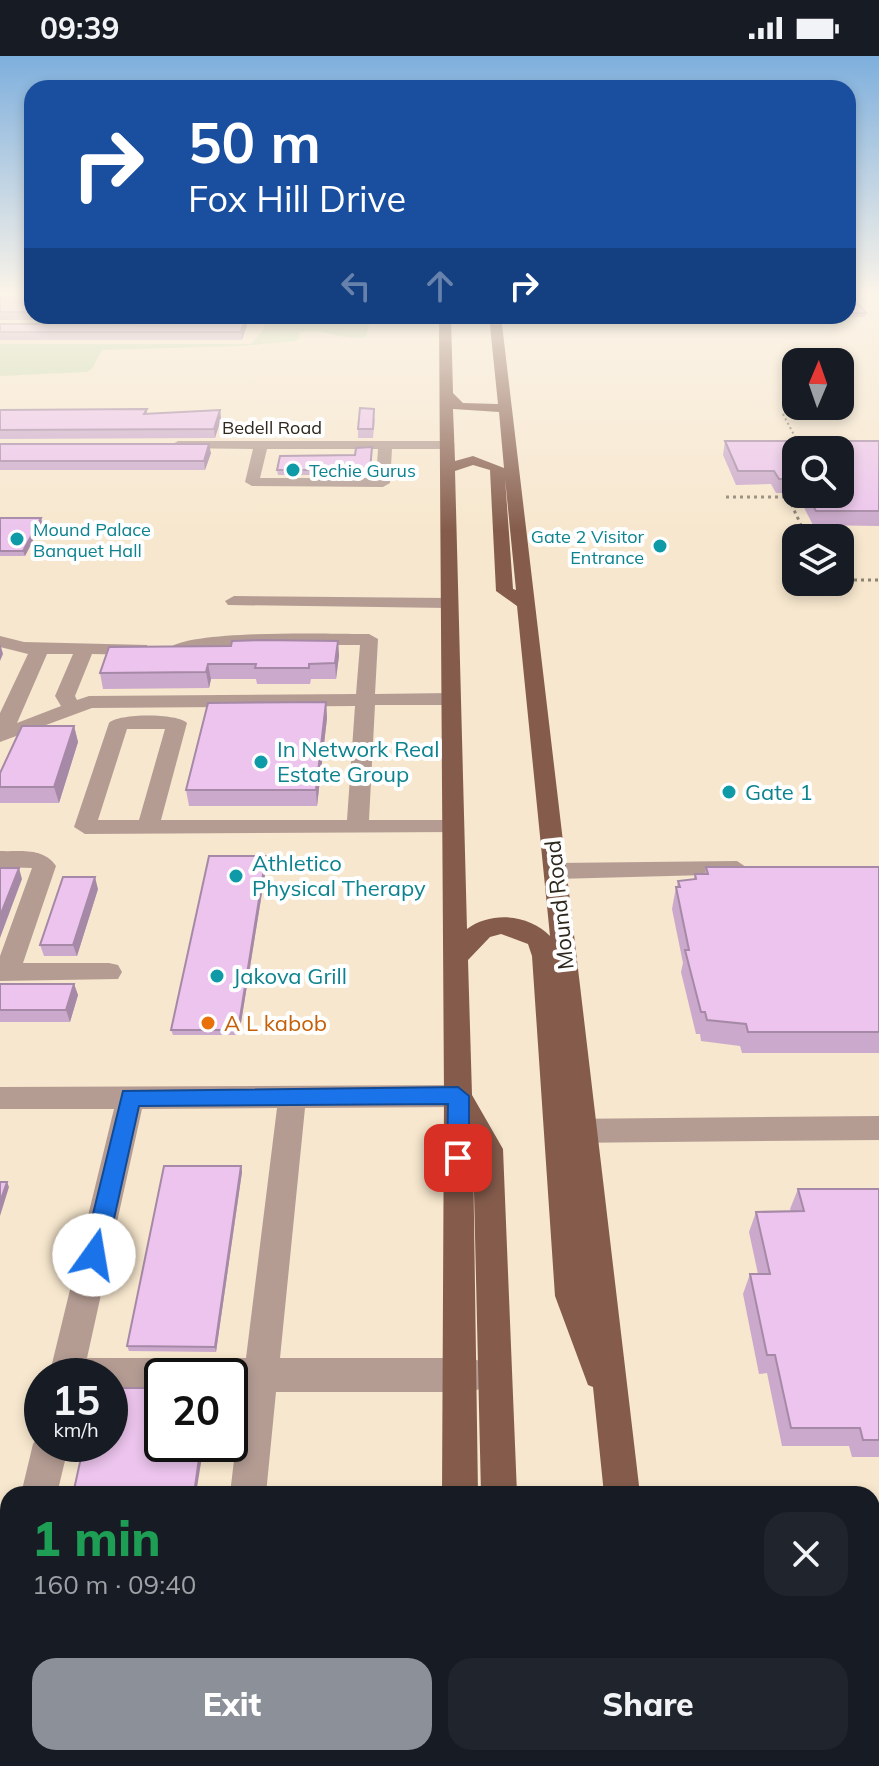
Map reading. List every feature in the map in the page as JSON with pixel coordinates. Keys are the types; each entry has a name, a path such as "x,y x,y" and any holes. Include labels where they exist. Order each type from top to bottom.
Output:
{"main road":[{"path":"446,372 458,1096 460,1486"},
{"name":"Mound Road","path":"501,372 556,871 571,1131"},
{"path":"446,394 459,407 505,408"},
{"path":"448,456 497,468 505,591 527,604"},
{"path":"454,961 471,936 486,927 506,924 539,939 571,1131 571,1296 613,1409 621,1486"},
{"path":"458,1096 488,1149 499,1486"}],"street":[{"name":"Bedell Road","path":"163,445 385,445 448,456"},
{"path":"261,445 252,482 383,483 385,445"},
{"path":"234,601 448,603"},
{"path":"0,641 19,648 190,649 239,640 369,639 358,827"},
{"path":"40,648 6,721 5,734 71,706 89,702 450,699"},
{"path":"71,706 65,696 85,648"},
{"path":"148,826 177,723 119,723 85,827 452,827"},
{"path":"0,859 37,860 44,866 4,972 109,972"},
{"path":"556,871 767,869"},
{"path":"0,1098 458,1096"},
{"path":"70,1358 131,1097"},
{"path":"249,1486 292,1097"},
{"path":"571,1131 879,1128"},
{"path":"128,1375 495,1375"},
{"path":"41,1486 47,1462"}],"path":[{"path":"726,497 787,495 800,524"},
{"path":"854,580 879,580"}],"green space":[{"path":"0,372 87,372 87,372 0,376"}],"building":[{"path":"360,408 374,409 373,429 358,429"},
{"path":"147,409 144,414 220,410 214,429 0,430 0,410"},
{"path":"725,441 782,441 782,479 774,471 738,471"},
{"path":"854,441 879,441 879,511 816,511 814,508 854,508"},
{"path":"0,444 209,444 204,461 0,461"},
{"path":"372,447 370,470 277,470 280,456 355,455 356,448"},
{"name":"Mound Palace Banquet Hall","path":"0,518 41,518 23,551 0,551"},
{"path":"232,641 338,641 335,663 309,664 309,668 208,664 206,672 100,673 109,647 231,646"},
{"name":"In Network Real Estate Group","path":"326,702 316,790 186,790 208,703"},
{"path":"22,726 74,726 54,787 0,787 0,773"},
{"path":"209,856 266,856 238,1030 171,1030"},
{"path":"706,867 879,867 879,1032 748,1032 746,1024 707,1020 705,1012 701,1012 685,950 689,950 676,887 680,887 678,881 696,879 695,874 708,874"},
{"path":"0,868 19,868 0,916"},
{"path":"63,877 95,877 73,945 40,945"},
{"path":"0,984 74,984 66,1010 0,1010"},
{"path":"164,1166 241,1166 215,1347 127,1346"},
{"path":"0,1182 7,1182 0,1202"},
{"path":"798,1189 879,1189 879,1440 863,1440 860,1428 791,1428 775,1355 767,1355 750,1274 770,1274 756,1212 804,1211"},
{"path":"128,1388 144,1388 144,1462 198,1462 195,1486 75,1486 80,1462 128,1462"}],"place":[{"name":"Techie Gurus","path":"293,470"},
{"name":"Mound Palace Banquet Hall","path":"17,539"},
{"name":"Gate 2 Visitor Entrance","path":"660,546"},
{"name":"In Network Real Estate Group","path":"261,762"},
{"name":"Gate 1","path":"729,792"},
{"name":"Athletico Physical Therapy","path":"236,876"},
{"name":"Jakova Grill","path":"217,976"},
{"name":"A L kabob","path":"208,1023"}],"route":[{"path":"94,1255 131,1097 458,1096 458,1158"}]}
